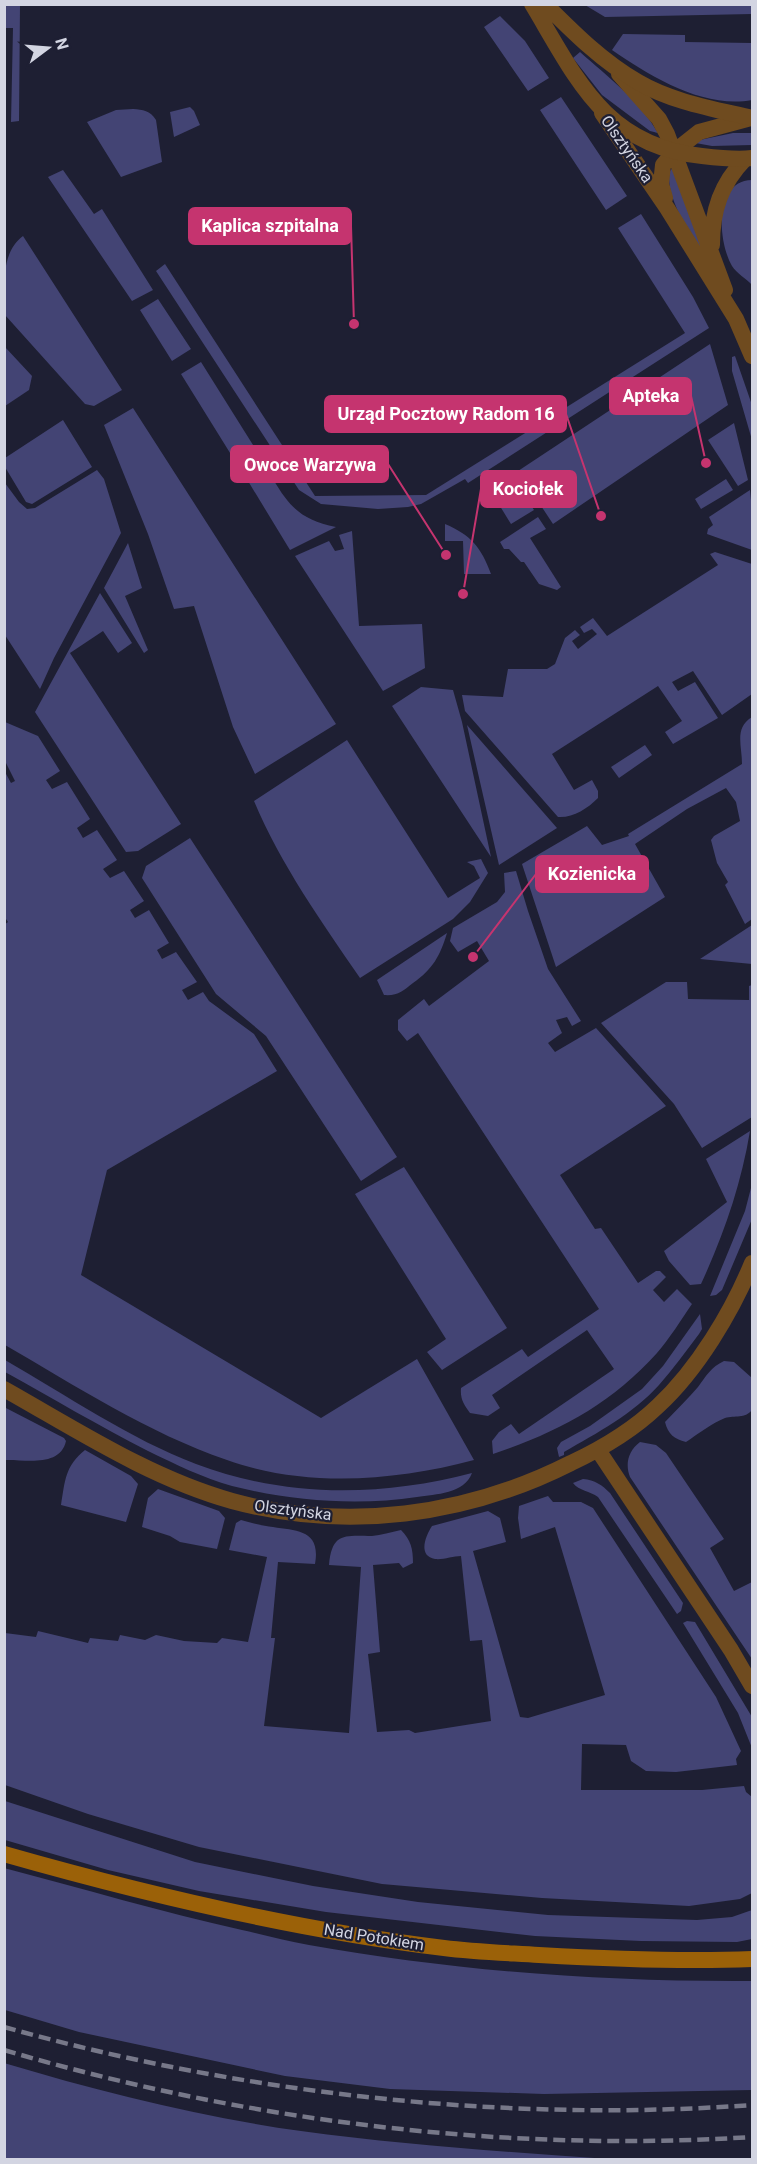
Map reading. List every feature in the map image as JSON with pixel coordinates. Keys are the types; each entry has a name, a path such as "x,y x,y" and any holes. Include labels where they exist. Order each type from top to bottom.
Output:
{"main road":[{"name":"Nad Potokiem","path":"4,1854 190,1903 304,1926 445,1948 602,1959 753,1959"}],"street":[{"path":"532,4 586,90 614,122 627,132 675,152 750,160"},
{"path":"545,4 605,60 638,82 670,96 752,117"},
{"name":"Olsztyńska","path":"605,60 659,119 675,152 736,319 753,356"},
{"name":"Olsztyńska","path":"586,90 667,208 736,319"},
{"name":"Olsztyńska","path":"667,208 661,176 663,165 675,152 699,132 752,117"},
{"name":"Olsztyńska","path":"713,254 714,214 718,199 725,184 750,160"},
{"name":"Olsztyńska","path":"4,1389 114,1451 191,1488 233,1501 292,1513 368,1517 457,1506 501,1494 553,1473 628,1432 678,1386 725,1320 753,1263"},
{"path":"598,1450 753,1686"}],"shaded area":[{"path":"4,5 20,5 19,121 11,122 13,28 5,28"},
{"path":"585,5 752,5 752,14 605,17"},
{"path":"500,16 525,41 549,78 528,91 484,27"},
{"path":"623,34 685,35 685,42 752,43 752,100 734,102 715,100 661,80 612,50"},
{"path":"580,52 632,99 658,133 650,131 602,95 573,58"},
{"path":"561,97 627,196 606,210 540,110"},
{"path":"190,107 200,125 174,137 170,112"},
{"path":"133,109 149,112 156,120 162,162 121,177 87,122 116,110"},
{"path":"733,133 752,133 752,145 712,146 690,142"},
{"path":"671,169 676,172 710,266 675,205 669,179"},
{"path":"63,170 94,214 102,209 153,290 132,301 48,177"},
{"path":"752,180 752,285 736,271 727,255 722,229 722,214 730,190 739,183"},
{"path":"641,214 693,297 709,328 468,483 465,479 421,504 408,507 378,509 321,504 299,490 156,271 165,264 315,496 426,495 685,333 618,228"},
{"path":"23,236 122,390 94,406 85,404 5,315 4,283 7,262 10,252"},
{"path":"158,299 191,349 172,361 140,310"},
{"path":"710,344 728,405 553,524 518,471"},
{"path":"5,347 32,376 29,390 5,406"},
{"path":"735,356 752,405 752,440 732,371 732,357"},
{"path":"201,362 268,469 240,469 181,374"},
{"path":"133,408 336,724 255,774 233,727 194,606 174,609 148,534 104,425"},
{"path":"63,420 92,467 32,504 26,502 5,467 5,458"},
{"path":"734,423 748,480 738,486 708,440"},
{"path":"97,470 104,479 121,533 54,658 40,689 5,635 5,483 27,509 35,508"},
{"path":"273,479 285,498 298,511 314,521 336,527 290,550 248,481"},
{"path":"726,479 733,490 701,509 695,499"},
{"path":"517,483 534,510 511,524 495,498"},
{"path":"750,490 752,550 707,534 708,529 713,525 709,517"},
{"path":"538,517 546,529 530,538 561,587 557,590 539,584 524,562 521,562 509,549 504,549 500,542"},
{"path":"445,524 474,543 491,574 464,574 463,541 445,541"},
{"path":"352,531 359,626 422,624 425,668 383,691 295,556 329,541 335,551 344,549 339,535"},
{"path":"128,543 142,588 125,596 148,650 144,653 104,588"},
{"path":"715,552 752,564 752,694 722,715 693,671 672,682 678,691 695,682 718,718 673,744 665,732 682,721 658,686 552,754 574,790 592,780 598,791 598,798 584,809 569,816 558,817 465,711 462,695 503,697 508,669 547,669 555,664 565,638 575,630 580,635 572,641 578,649 597,634 592,629 584,633 580,627 593,618 607,636 718,565 710,554"},
{"path":"100,593 132,643 118,653 103,631 70,653 181,824 138,851 126,852 35,712"},
{"path":"421,687 453,690 491,857 392,706"},
{"path":"752,717 752,919 745,924 725,885 728,882 717,863 711,840 740,821 736,802 726,788 687,809 635,844 665,897 556,967 522,864 587,826 602,845 629,836 628,834 742,764 741,732 746,721"},
{"path":"5,722 38,736 60,771 46,780 52,789 67,782 90,819 77,828 83,838 97,830 117,860 103,869 110,878 124,871 144,901 130,910 135,918 149,910 169,943 157,950 162,959 176,952 197,982 182,990 188,1000 203,992 209,1001 254,1034 277,1071 107,1170 81,1275 321,1418 417,1359 474,1460 382,1477 319,1478 257,1469 198,1449 141,1423 5,1345 4,925 8,922 4,916 5,772 11,783 15,781 5,761"},
{"path":"467,725 557,828 499,865"},
{"path":"347,740 448,898 480,878 474,866 467,862 481,859 488,873 470,902 453,919 360,978 289,870 254,801"},
{"path":"645,745 652,755 619,778 611,767"},
{"path":"190,838 397,1157 361,1181 266,1036 216,994 142,878 146,866"},
{"path":"516,871 548,969 581,1021 572,1026 567,1017 556,1020 562,1033 548,1043 555,1052 596,1028 666,1106 560,1175 595,1229 601,1228 638,1283 656,1271 660,1271 666,1277 653,1290 664,1302 677,1289 692,1304 657,1353 621,1388 582,1415 561,1426 493,1454 492,1441 499,1432 511,1424 519,1434 614,1369 587,1330 492,1395 500,1408 488,1416 470,1413 461,1395 461,1388 522,1349 528,1357 599,1309 418,1033 407,1041 398,1030 398,1020 424,999 429,1006 489,961 477,941 458,952 450,941 453,928 497,902 505,892 504,873"},
{"path":"752,925 752,964 700,959"},
{"path":"447,933 442,949 426,973 400,992 384,995 377,980"},
{"path":"666,982 687,982 688,999 749,1000 749,986 752,985 752,1117 702,1148 674,1104 601,1023"},
{"path":"750,1131 737,1190 717,1247 701,1284 690,1285 669,1261 664,1251 727,1202 706,1159"},
{"path":"404,1167 507,1328 442,1370 427,1352 446,1339 355,1194"},
{"path":"752,1184 752,1219 722,1290 710,1296 745,1211"},
{"path":"700,1314 702,1329 659,1385 638,1405 559,1457 557,1448 561,1442 590,1426 642,1389 663,1366"},
{"path":"5,1360 147,1442 196,1464 230,1475 299,1488 368,1490 437,1481 472,1473 463,1485 449,1492 394,1500 324,1500 277,1495 232,1486 179,1466 94,1422 5,1372"},
{"path":"724,1361 734,1362 752,1378 752,1410 743,1416 720,1420 686,1442 675,1438 665,1422 712,1369"},
{"path":"4,1407 64,1438 66,1441 62,1450 49,1459 5,1460"},
{"path":"640,1442 656,1445 666,1453 724,1539 710,1548 734,1591 752,1582 752,1659 630,1477 629,1458 633,1449"},
{"path":"85,1450 131,1476 138,1484 126,1522 61,1505 70,1468"},
{"path":"583,1479 598,1483 610,1493 683,1603 681,1611 677,1614 598,1497 578,1488 573,1483"},
{"path":"158,1489 219,1511 225,1518 217,1549 180,1542 170,1536 142,1527 148,1498"},
{"path":"548,1496 553,1502 581,1502 593,1508 716,1697 741,1751 736,1759 737,1765 676,1772 646,1771 631,1761 626,1745 582,1744 581,1790 702,1790 744,1786 746,1792 752,1797 752,1893 740,1899 689,1906 542,1898 382,1884 199,1847 88,1814 5,1785 5,1633 36,1637 38,1631 88,1643 90,1638 118,1641 120,1635 145,1640 156,1635 184,1641 217,1643 222,1638 248,1642 267,1557 229,1550 236,1523 241,1520 306,1534 311,1538 316,1553 315,1564 278,1562 271,1638 275,1638 264,1726 349,1733 361,1567 329,1565 331,1554 337,1541 347,1536 375,1536 401,1530 411,1545 413,1563 403,1568 399,1563 373,1565 380,1652 368,1654 377,1732 409,1730 415,1733 491,1721 482,1640 470,1641 461,1556 435,1559 426,1554 424,1545 432,1526 488,1511 500,1518 506,1542 473,1551 520,1717 528,1718 605,1695 555,1527 521,1539 519,1506"},
{"path":"695,1622 752,1717 752,1748 738,1713 683,1623"},
{"path":"5,1801 195,1862 313,1886 418,1902 548,1915 697,1920 732,1917 752,1910 752,1939 737,1942 641,1941 535,1936 326,1912 199,1891 108,1870 5,1840"},
{"path":"4,1868 212,1923 300,1943 364,1954 474,1968 585,1977 752,1981 752,2090 544,2094 390,2089 285,2076 79,2032 5,2010"},
{"path":"4,2063 151,2103 226,2119 301,2131 493,2151 609,2159 5,2159"}],"railway":[{"path":"4,2027 187,2070 281,2086 375,2098 470,2106 565,2110 659,2110 752,2105"},
{"path":"4,2050 95,2075 187,2096 280,2113 375,2126 469,2135 564,2140 658,2141 752,2137"}],"place":[{"name":"Kaplica szpitalna","path":"354,324"},
{"name":"Apteka","path":"706,463"},
{"name":"Urząd Pocztowy Radom 16","path":"601,516"},
{"name":"Owoce Warzywa","path":"446,555"},
{"name":"Kociołek","path":"463,594"},
{"name":"Kozienicka","path":"473,957"}]}
